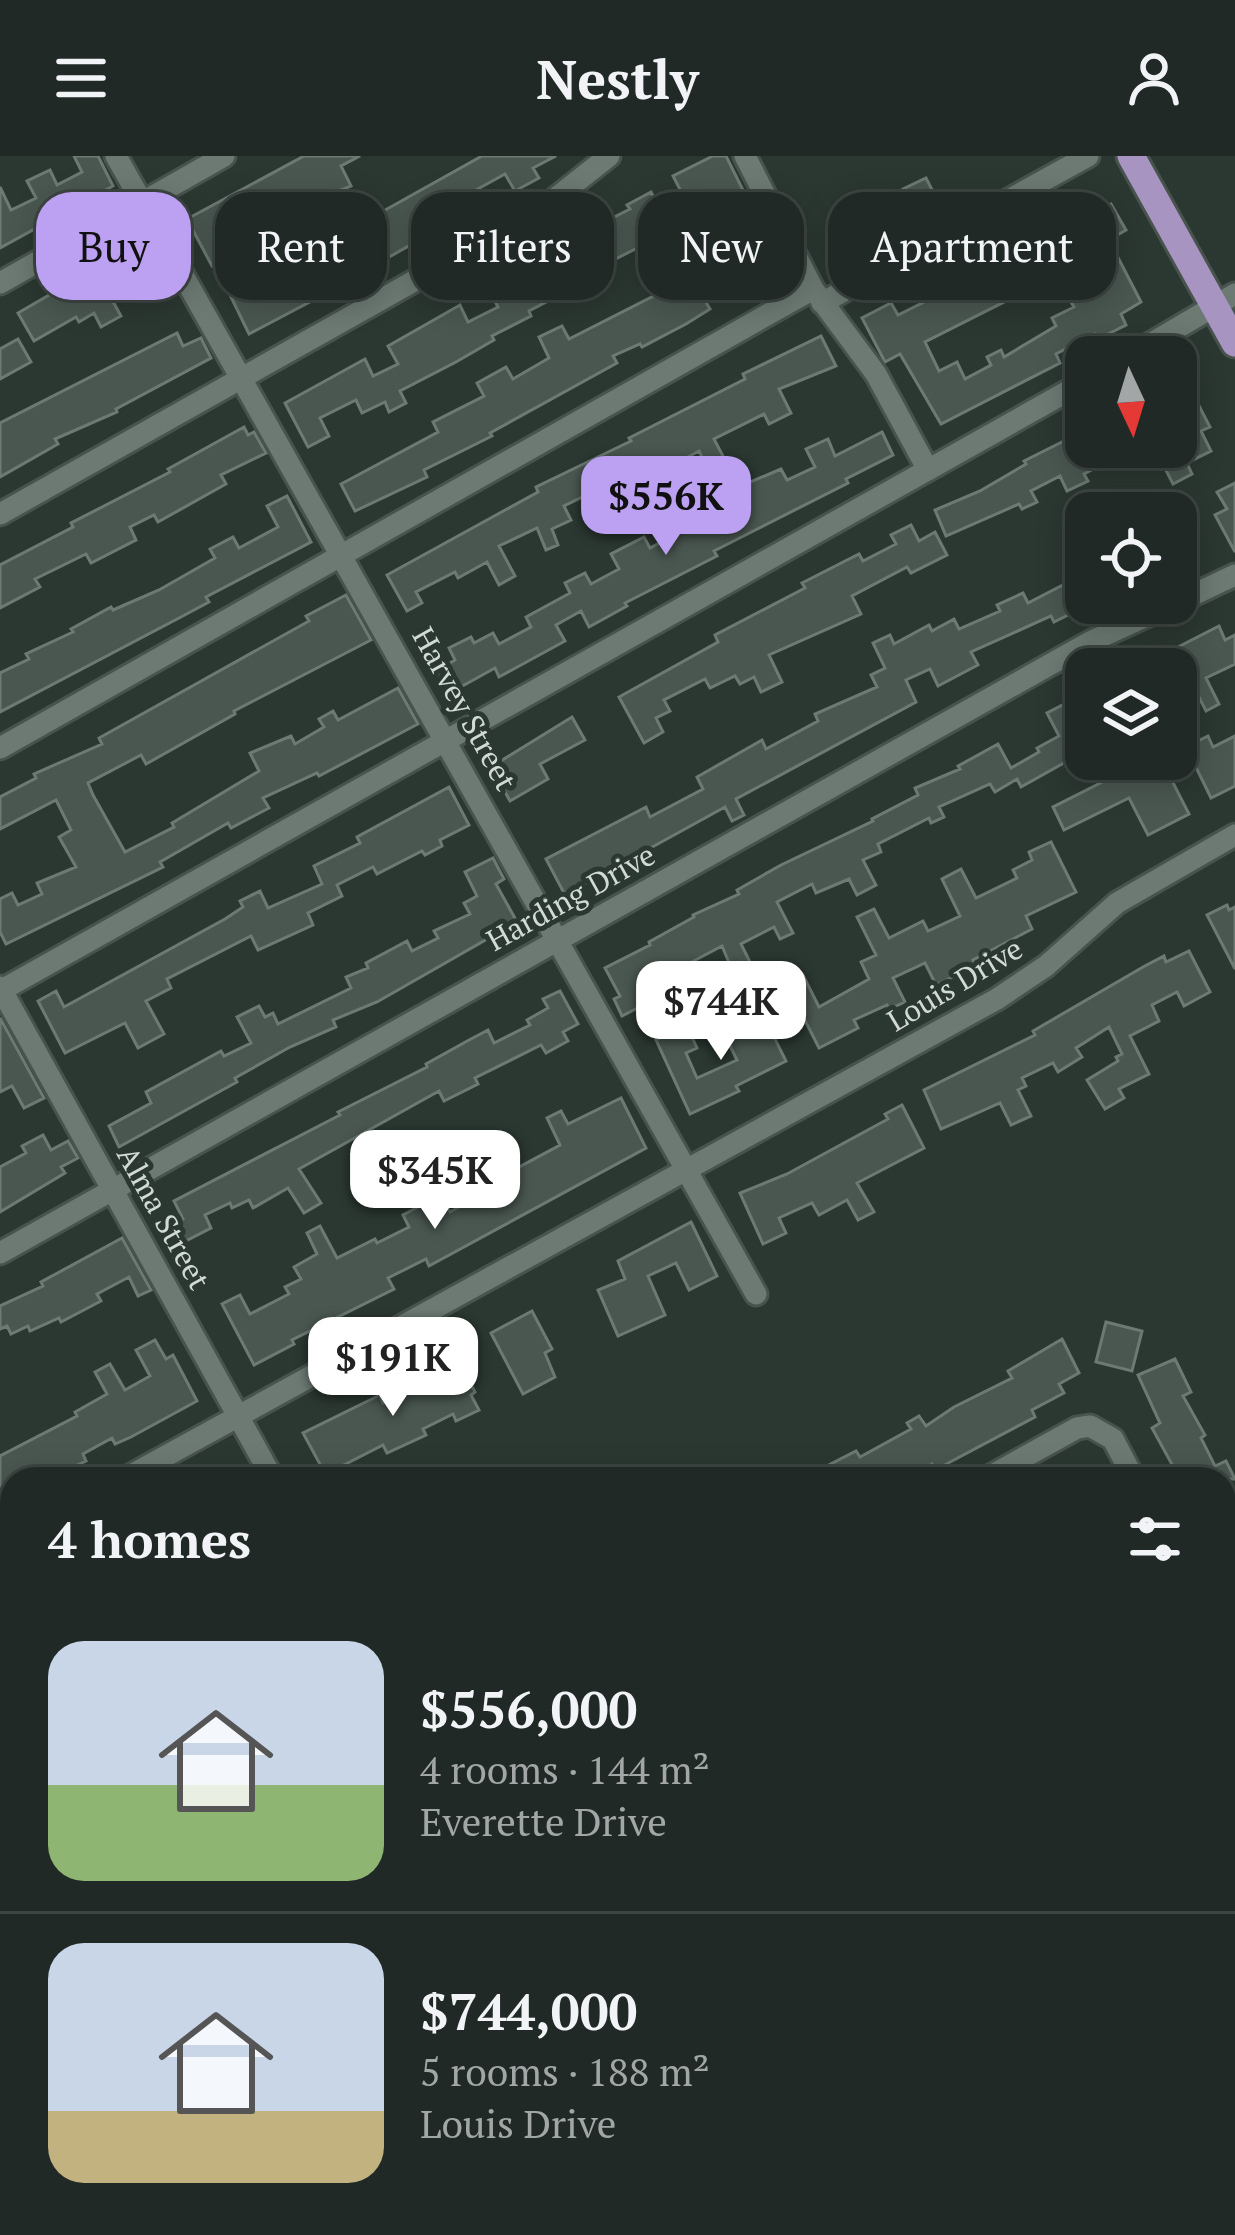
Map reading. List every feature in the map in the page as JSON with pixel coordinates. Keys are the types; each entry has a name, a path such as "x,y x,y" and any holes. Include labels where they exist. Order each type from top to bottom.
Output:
{"main road":[{"path":"1131,156 1224,300 1235,343"}],"street":[{"name":"Harvey Street","path":"116,156 137,192"},
{"path":"161,192 224,156"},
{"path":"0,514 542,209 609,156"},
{"path":"745,156 818,296 866,359 928,470"},
{"path":"0,748 818,296 1088,156"},
{"path":"0,283 36,263"},
{"name":"Harvey Street","path":"191,288 755,1294"},
{"path":"1163,336 1224,300"},
{"path":"0,989 1065,393"},
{"name":"Harding Drive","path":"1197,592 1235,574"},
{"name":"Harding Drive","path":"0,1253 1128,624"},
{"name":"Louis Drive","path":"146,1467 997,999 1046,966 1117,903 1235,835"},
{"name":"Alma Street","path":"0,989 266,1467"},
{"path":"1007,1467 1077,1428 1090,1426 1113,1439 1128,1467"}],"building":[{"path":"74,156 98,156 113,186 102,192 36,192 36,198 27,181 50,170 57,185 82,172"},
{"path":"304,156 360,156 341,166 351,186 336,192 237,192"},
{"path":"482,156 556,156 533,168 539,178 515,191 505,174 477,192 417,192"},
{"path":"713,156 726,156 743,190 681,192 673,176"},
{"path":"926,178 933,192 904,192"},
{"path":"0,187 11,210 36,198 36,228 0,248"},
{"path":"411,196 411,245 387,258 387,209"},
{"path":"638,199 638,248 614,260 614,217 630,209 627,205"},
{"path":"215,204 212,266 191,227 191,217"},
{"path":"1116,213 1126,230 1116,236"},
{"path":"1116,254 1141,302 1121,314 1126,325 1104,336 1065,336 1065,349 1056,354 1060,363 941,424 900,354 885,362 862,318 891,303 898,315 928,300 1008,300 925,342 939,371 957,362 965,379 991,365 987,357 1001,350 1004,357 1056,326 1052,318 1074,307 1070,300 1116,300"},
{"path":"40,300 112,300 121,316 101,327 94,313 79,322 76,317 34,341 18,313"},
{"path":"232,300 313,300 249,334"},
{"path":"494,300 550,300 492,336 494,340 400,391 406,403 389,412 385,402 362,413 356,400 320,418 329,436 308,447 285,403 365,359 373,376 398,364 388,346 460,305 468,322 498,307"},
{"path":"646,300 705,300 710,309 642,347 613,356 617,363 424,470 427,477 355,511 341,484 438,432 433,422 484,396 477,383 506,367 513,379 549,358 539,337 562,326 569,339"},
{"path":"177,333 183,346 201,338 211,358 117,412 55,439 58,444 0,477 0,423"},
{"path":"821,336 836,366 779,389 791,413 769,424 764,414 714,439 724,458 707,467 699,451 614,497 611,492 601,497 597,490 564,506 571,520 552,529 558,545 546,550 537,528 499,546 515,576 499,585 487,562 458,578 455,572 416,592 422,603 407,611 387,575 538,492 536,487 631,441 629,438 745,379 743,374"},
{"path":"18,339 31,362 0,379 0,349"},
{"path":"1197,402 1210,427 1201,431 1211,451 1197,458"},
{"path":"244,427 248,435 254,432 266,453 221,475 226,484 158,522 154,515 130,527 136,540 91,563 86,554 35,579 40,587 0,608 0,565"},
{"path":"882,432 893,455 846,479 848,483 714,551 717,556 589,627 581,611 556,625 565,641 499,677 495,668 448,694 436,671 455,660 449,648 493,633 499,644 531,627 526,617 570,593 565,583 585,573 591,584 619,569 611,554 644,537 650,548 676,534 671,524 700,509 698,504 781,469 787,480 815,467 806,449 828,439 835,456"},
{"path":"1065,440 1065,468 1095,468 1084,474 1088,481 1067,491 1060,476 1031,491 1037,502 1022,509 1019,504 946,536 935,510 980,491 1026,464 1024,461"},
{"path":"1165,468 1189,468 1192,474 1173,484"},
{"path":"1235,483 1235,552 1215,515 1227,509 1217,492"},
{"path":"287,496 311,542 206,597 209,602 0,712 0,673 111,607 159,590 215,558 210,549 233,537 239,548 278,527 267,506"},
{"path":"911,525 919,541 935,532 947,555 911,573 907,567 852,596 861,614 769,655 782,682 761,692 754,677 740,684 735,676 710,688 705,679 664,700 670,711 656,718 663,732 644,743 619,697 718,642 715,635 805,588 802,583 859,554 863,561 896,544 891,535"},
{"path":"1065,584 1065,616 1054,622 1051,616 971,652 978,665 938,686 930,669 906,680 916,702 736,799 744,815 732,821 725,807 565,895 546,859 646,807 650,817 703,789 697,777 762,740 766,749 818,721 815,714 877,687 871,675 885,668 873,643 890,635 894,644 929,625 932,631 954,619 959,629 1000,611 997,605 1023,593 1028,603"},
{"path":"346,595 371,640 234,711 146,764 141,755 88,783 93,795 125,852 174,827 172,823 259,771 250,753 291,736 295,744 324,727 319,719 333,711 338,720 398,688 418,724 319,776 263,798 269,808 231,828 228,823 160,862 163,867 6,944 0,932 0,899 12,893 18,905 42,894 37,883 76,867 59,837 71,830 56,800 0,829 0,797 36,778 34,774 102,744 99,738 309,621 306,616"},
{"path":"1219,626 1225,640 1235,635 1235,664 1206,678 1219,704 1206,711 1197,695 1197,648 1176,648"},
{"path":"1065,704 1065,762 1021,787 1017,779 995,792 990,784 939,807 944,817 931,823 929,818 878,844 881,852 863,860 876,885 857,895 849,879 816,893 812,884 777,902 793,933 780,939 774,927 741,944 751,964 733,972 722,946 667,975 664,970 639,983 649,1002 622,1016 614,999 620,996 605,968 693,915 739,894 737,890 781,865 873,821 918,795 915,788 960,769 958,766 998,744 1011,768 1039,752 1037,748 1059,736 1047,713"},
{"path":"572,717 585,740 540,764 548,779 510,801 491,767"},
{"path":"1208,736 1213,747 1235,736 1235,786 1211,798 1197,769 1197,742"},
{"path":"1106,780 1172,780 1189,814 1148,835 1129,798 1064,830 1053,807"},
{"path":"449,787 469,825 440,840 442,846 377,874 373,867 337,885 342,896 308,913 313,925 258,950 251,936 167,979 171,988 146,1001 164,1034 138,1048 125,1023 65,1053 38,1001 56,991 64,1007 225,919 243,907 240,901 260,891 268,908 322,884 314,866"},
{"path":"1051,842 1076,892 1026,916 1032,929 973,960 976,966 936,985 925,963 893,978 905,1002 854,1020 858,1028 819,1048 786,983 803,975 819,1007 869,979 861,962 876,955 857,917 874,909 889,938 923,921 928,931 960,916 942,879 961,869 976,898 1017,878 1013,870 1032,860 1029,852"},
{"path":"493,858 504,879 496,884 517,922 377,1002 333,1020 336,1027 290,1047 119,1147 109,1126 151,1103 146,1092 221,1051 224,1056 251,1043 237,1017 259,1006 265,1017 273,1013 278,1024 351,988 346,977 368,968 366,963 407,941 412,951 438,938 434,931 470,914 464,903 477,896 465,872"},
{"path":"1227,905 1229,910 1235,907 1235,969 1207,915"},
{"path":"1189,951 1210,992 1184,1006 1177,992 1152,1005 1159,1021 1130,1036 1149,1074 1119,1089 1124,1098 1105,1109 1087,1080 1122,1054 1109,1027 1076,1048 1082,1057 1058,1072 1053,1063 1022,1078 1026,1086 1018,1090 1031,1116 1011,1125 1000,1103 941,1129 924,1090 1035,1035 1033,1031 1143,967"},
{"path":"560,991 578,1024 563,1032 568,1041 546,1053 541,1045 475,1078 478,1084 444,1101 439,1091 299,1169 321,1203 304,1213 288,1188 253,1208 249,1200 205,1215 211,1228 176,1246 166,1228 183,1219 174,1201 340,1115 338,1112 488,1030 494,1043 530,1025 527,1020 548,1008 543,999"},
{"path":"763,1015 786,1061 690,1114 656,1040 687,1026 697,1048 686,1053 697,1078 737,1060 724,1034"},
{"path":"0,1018 44,1098 24,1108 12,1086 0,1092"},
{"path":"621,1098 646,1148 429,1266 426,1259 388,1278 394,1289 292,1340 294,1344 254,1365 222,1304 240,1295 250,1314 289,1294 285,1287 301,1279 294,1267 317,1254 307,1233 320,1226 337,1258 409,1227 403,1215 441,1195 450,1212 491,1189 478,1165 495,1155 506,1174 560,1145 547,1118 561,1111 568,1124"},
{"path":"902,1105 924,1148 857,1183 874,1212 858,1220 847,1200 819,1215 812,1203 779,1218 786,1233 763,1244 740,1193 787,1174 888,1119 885,1114"},
{"path":"43,1135 51,1150 68,1141 78,1158 61,1167 65,1173 0,1212 0,1167 26,1153 22,1146"},
{"path":"691,1222 717,1276 689,1290 676,1263 648,1276 665,1315 618,1336 598,1290 625,1279 618,1261"},
{"path":"122,1238 151,1290 138,1296 129,1277 97,1294 101,1301 61,1322 59,1318 11,1334 7,1326 0,1329 0,1306"},
{"path":"532,1311 552,1349 545,1353 555,1377 523,1394 491,1333"},
{"path":"1106,1322 1142,1331 1132,1371 1096,1362"},
{"path":"1062,1339 1079,1373 1059,1384 1064,1393 1032,1410 1035,1417 941,1467 827,1466 856,1451 860,1457 911,1429 907,1423 919,1416 926,1426 1012,1378 1008,1371"},
{"path":"155,1340 166,1359 173,1355 197,1401 115,1444 112,1438 83,1454 86,1461 73,1467 0,1467 0,1456 77,1416 75,1412 107,1394 95,1372 110,1364 125,1390 150,1376 136,1350"},
{"path":"455,1352 479,1410 456,1421 453,1414 423,1429 426,1435 387,1453 383,1445 342,1467 321,1467 303,1433 380,1395 383,1403 443,1375 436,1362"},
{"path":"1175,1359 1191,1392 1183,1396 1205,1435 1201,1438 1215,1466 1226,1461 1229,1467 1173,1467 1152,1428 1160,1423 1138,1375"}]}
